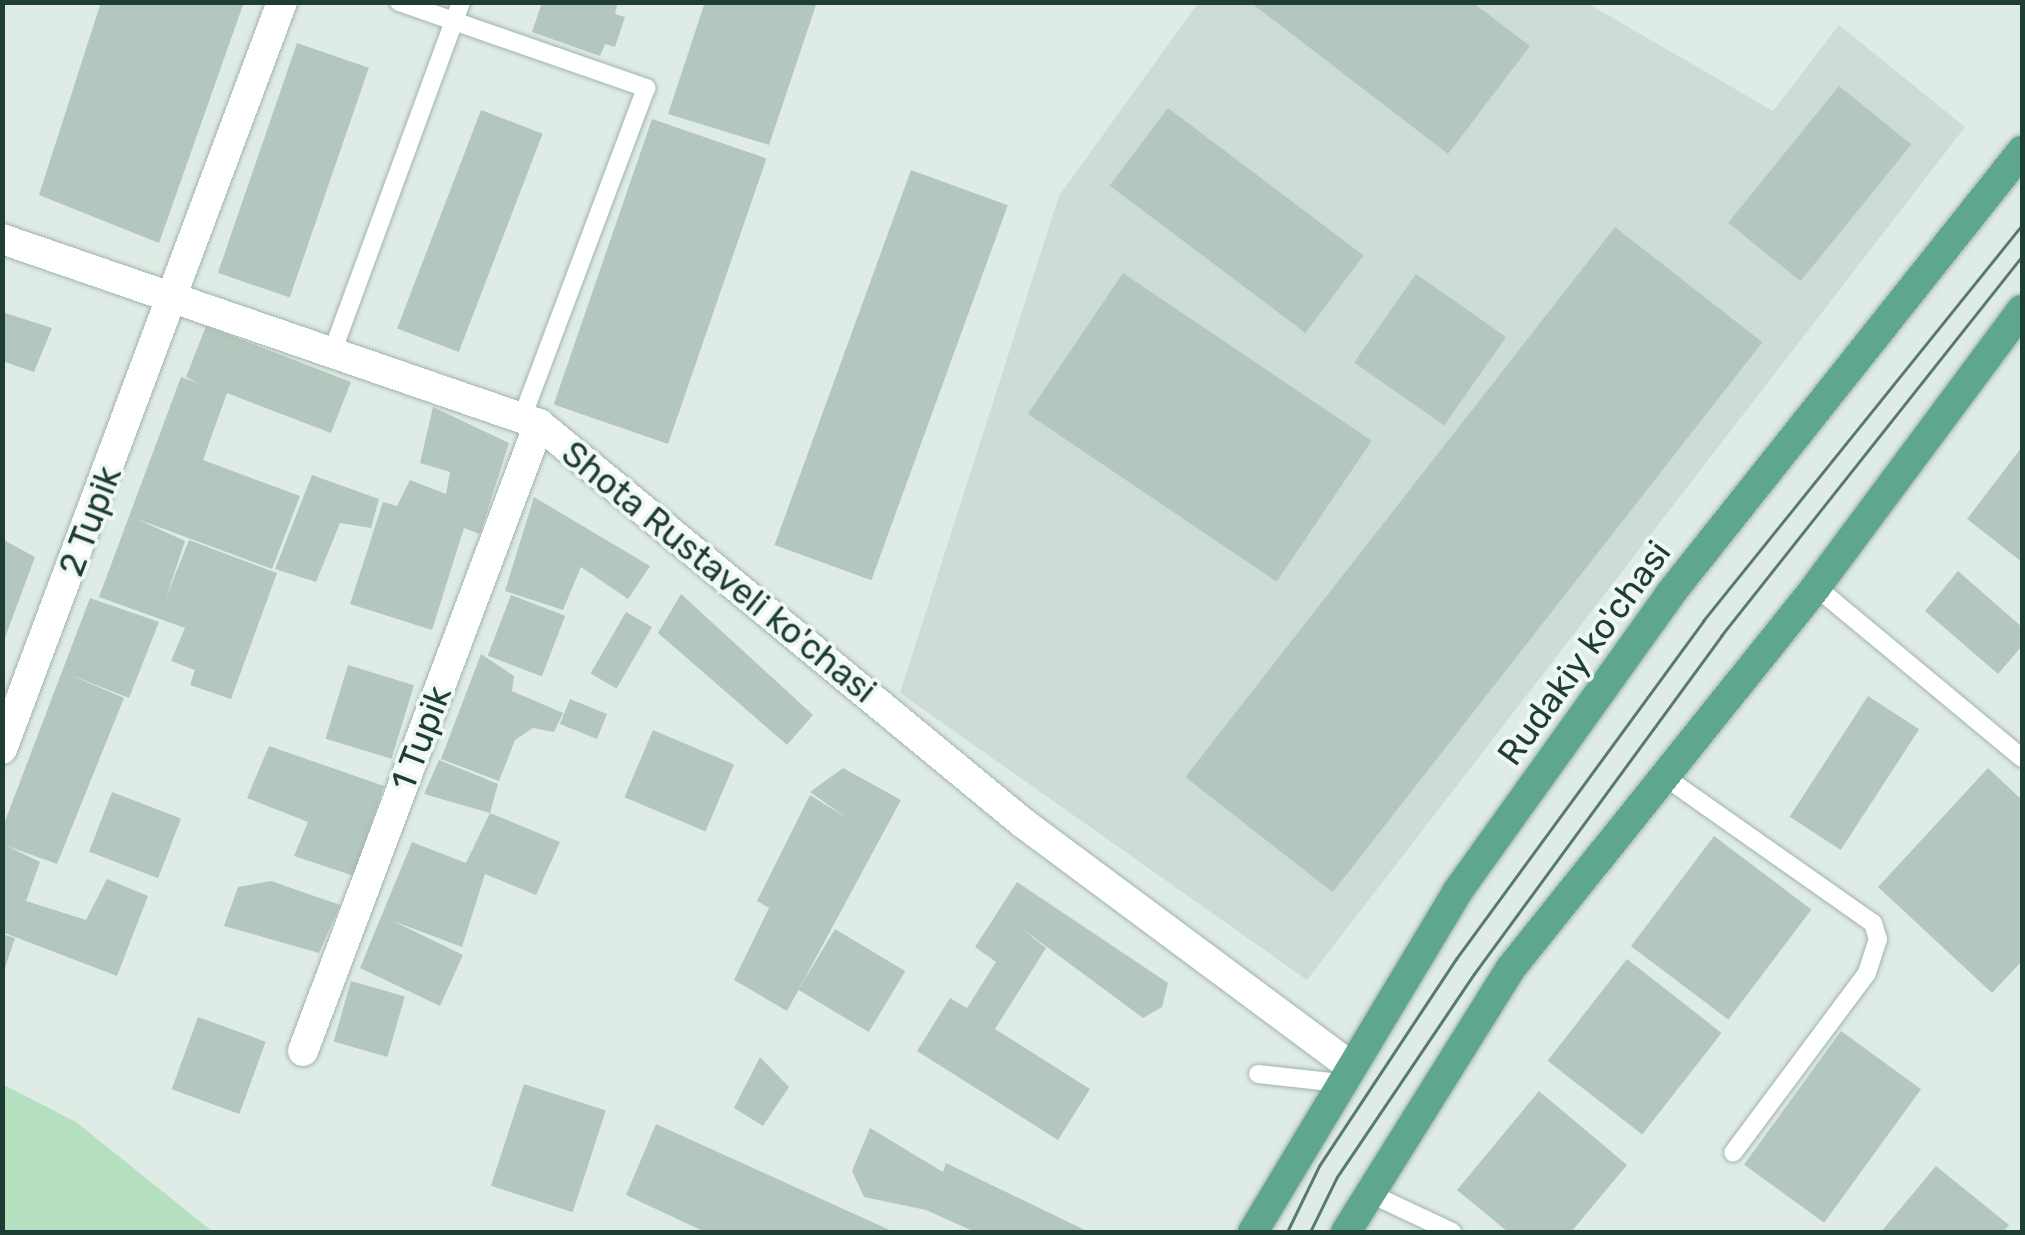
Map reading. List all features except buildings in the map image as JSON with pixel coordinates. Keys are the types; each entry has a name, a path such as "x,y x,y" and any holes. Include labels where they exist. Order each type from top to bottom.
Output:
{"main road":[{"name":"Rudakiy ko'chasi","path":"1253,1232 1344,1074 1457,892 1670,594 2022,150"},
{"path":"1346,1232 1511,968 1816,587 2022,310"}],"street":[{"name":"2 Tupik","path":"2,749 177,294 282,2"},
{"name":"Shota Rustaveli ko'chasi","path":"2,239 177,294 530,421 1024,824 1344,1074"},
{"name":"1 Tupik","path":"304,1052 530,421"}],"lane":[{"path":"399,2 646,88 530,421"},
{"path":"333,350 461,2"},
{"path":"1816,587 2022,758"},
{"path":"1665,776 1872,923 1878,939 1867,973 1733,1153"},
{"path":"1258,1074 1344,1074"},
{"path":"1369,1192 1452,1232"}],"shaded area":[{"path":"1198,3 1587,3 1773,111 1839,25 1965,127 1307,980 900,693 1059,196"}],"green space":[{"path":"2,1084 76,1122 213,1232 3,1232"}],"tram line":[{"path":"1287,1232 1319,1166 1456,959 1703,621 2022,225"},
{"path":"1310,1232 1337,1177 1474,974 1721,636 2022,256"}]}
